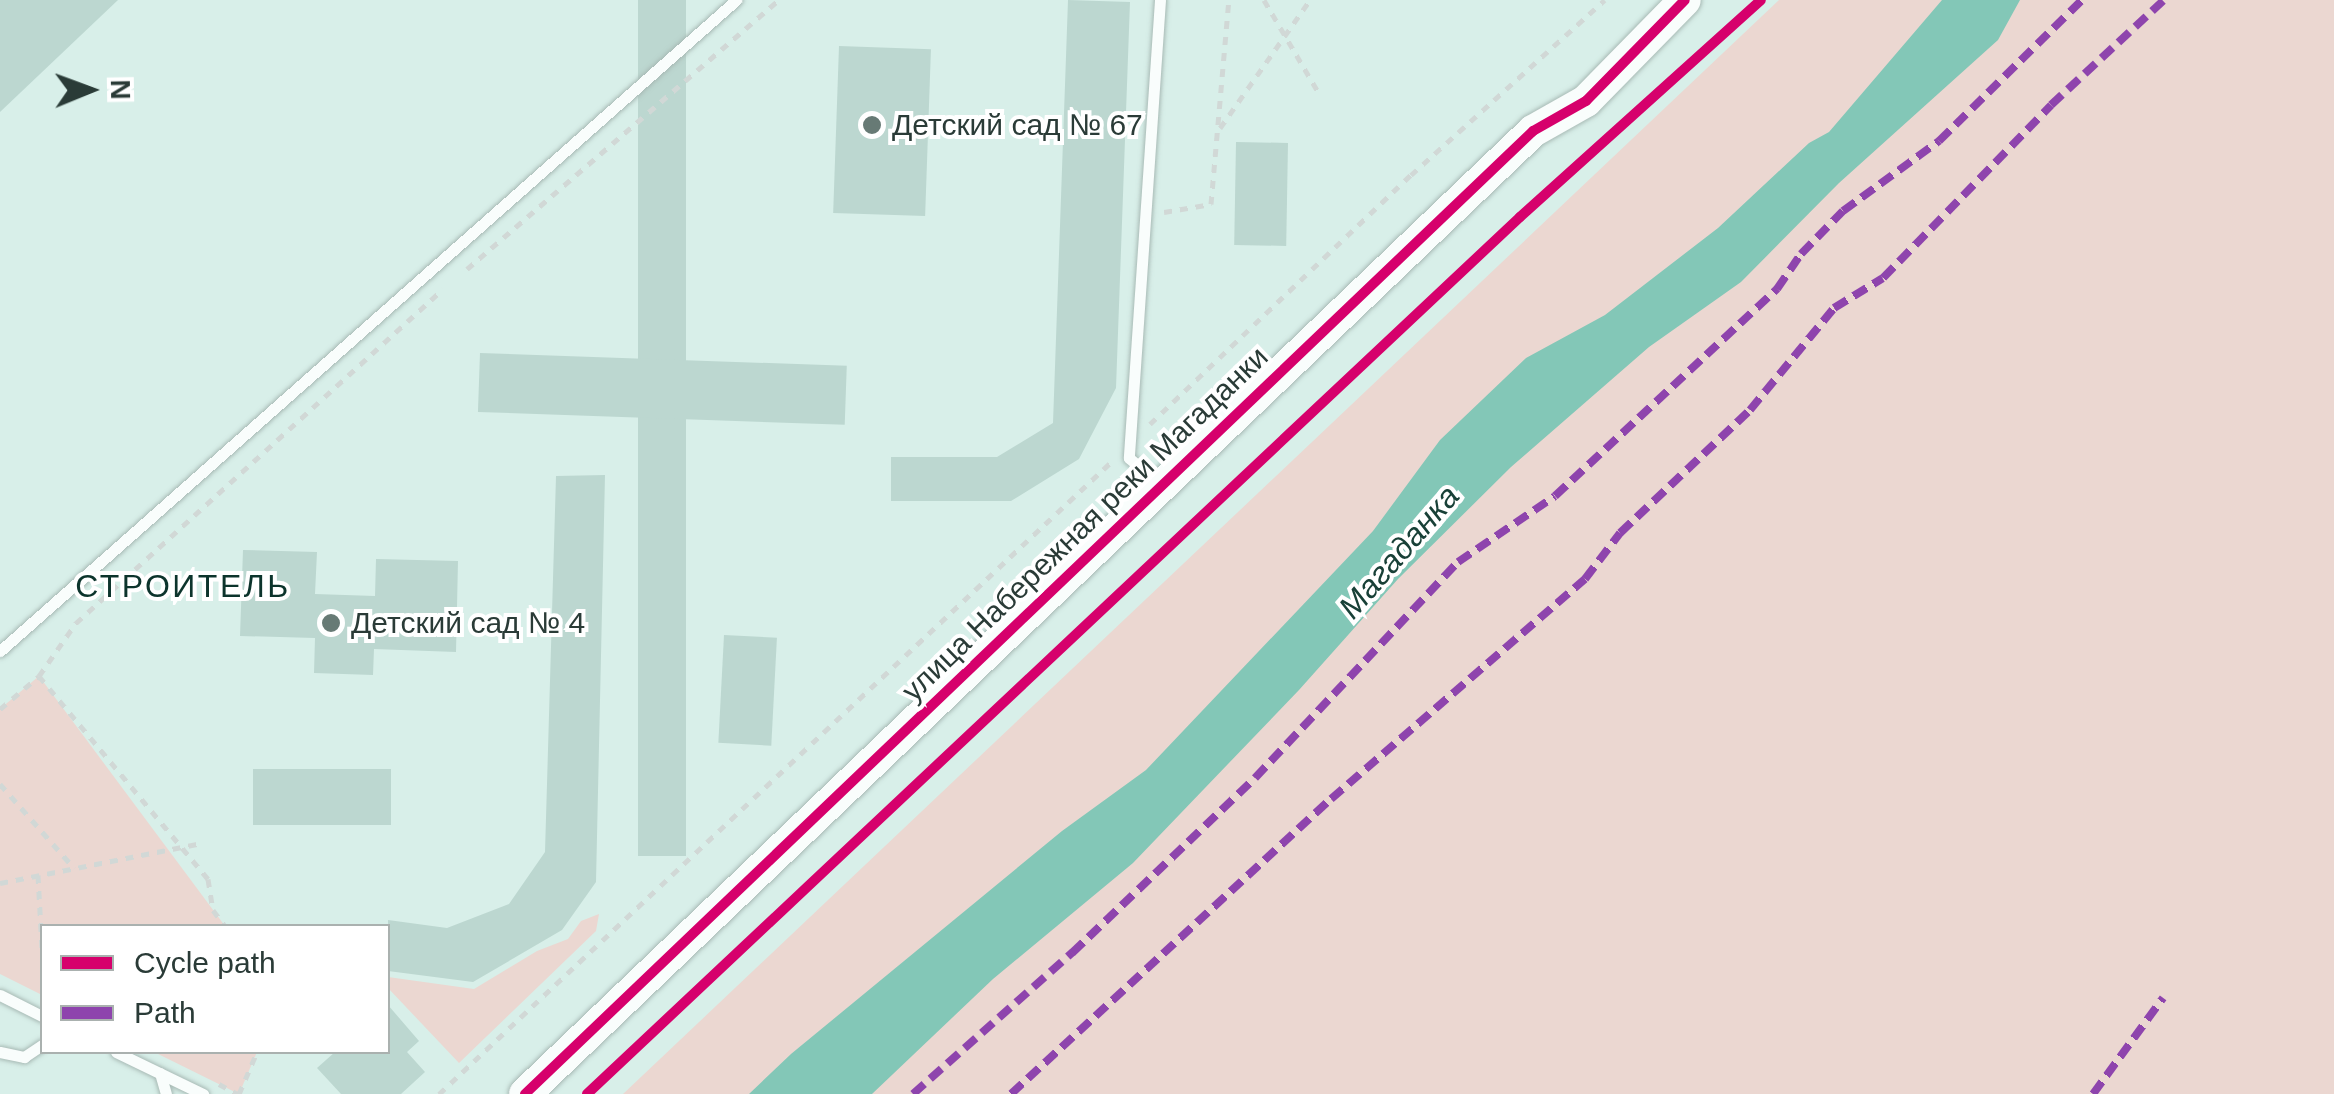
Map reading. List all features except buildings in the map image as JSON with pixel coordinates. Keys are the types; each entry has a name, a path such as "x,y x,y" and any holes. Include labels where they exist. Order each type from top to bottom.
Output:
{"street":[{"name":"улица Набережная реки Магаданки","path":"526,1094 1533,132 1586,101 1685,0"}],"lane":[{"path":"0,651 736,0"},
{"path":"1160,0 1129,458 1162,486"},
{"path":"0,994 40,1015"},
{"path":"0,1052 24,1056 40,1045"},
{"path":"120,1054 203,1094"},
{"path":"160,1072 166,1094"}],"path":[{"path":"0,709 39,676 76,622 442,290 778,0"},
{"path":"1147,216 1211,204 1229,0"},
{"path":"1264,0 1287,33 1320,96"},
{"path":"1218,130 1310,0"},
{"path":"440,1094 1410,176 1605,0"},
{"path":"39,676 208,879 213,910 224,924"},
{"path":"0,784 74,868"},
{"path":"0,883 202,842"},
{"path":"38,875 41,924"},
{"path":"239,1094 256,1054"}],"shaded area":[{"path":"1779,0 2334,0 2334,1094 623,1094"},
{"path":"39,676 224,924 40,924 40,994 0,974 0,709"},
{"path":"599,914 596,931 459,1063 390,990 390,977 474,989 537,951 568,939 581,921"},
{"path":"158,1054 256,1054 239,1094"}],"water":[{"name":"Магаданка","path":"1942,0 2020,0 1998,40 1839,183 1741,282 1649,347 1511,467 1398,579 1299,690 1133,863 993,979 872,1094 749,1094 791,1054 1062,831 1146,770 1373,531 1440,440 1526,358 1605,315 1718,228 1809,143 1829,132"}],"marked path":[{"path":"913,1094 1072,953 1255,778 1458,562 1555,496 1777,289 1801,254 1843,211 1939,141 2082,0"},
{"path":"1011,1094 1331,799 1585,579 1620,533 1750,410 1834,308 1883,278 2051,105 2164,0"},
{"path":"2093,1094 2163,998"}],"cycle path":[{"path":"525,1094 1533,131 1586,101 1685,0"},
{"path":"587,1094 1520,217 1761,0"}],"place":[{"name":"Детский сад № 67","path":"872,125"},
{"name":"Детский сад № 4","path":"331,623"}],"district":[{"name":"СТРОИТЕЛЬ","path":"183,586"}]}
